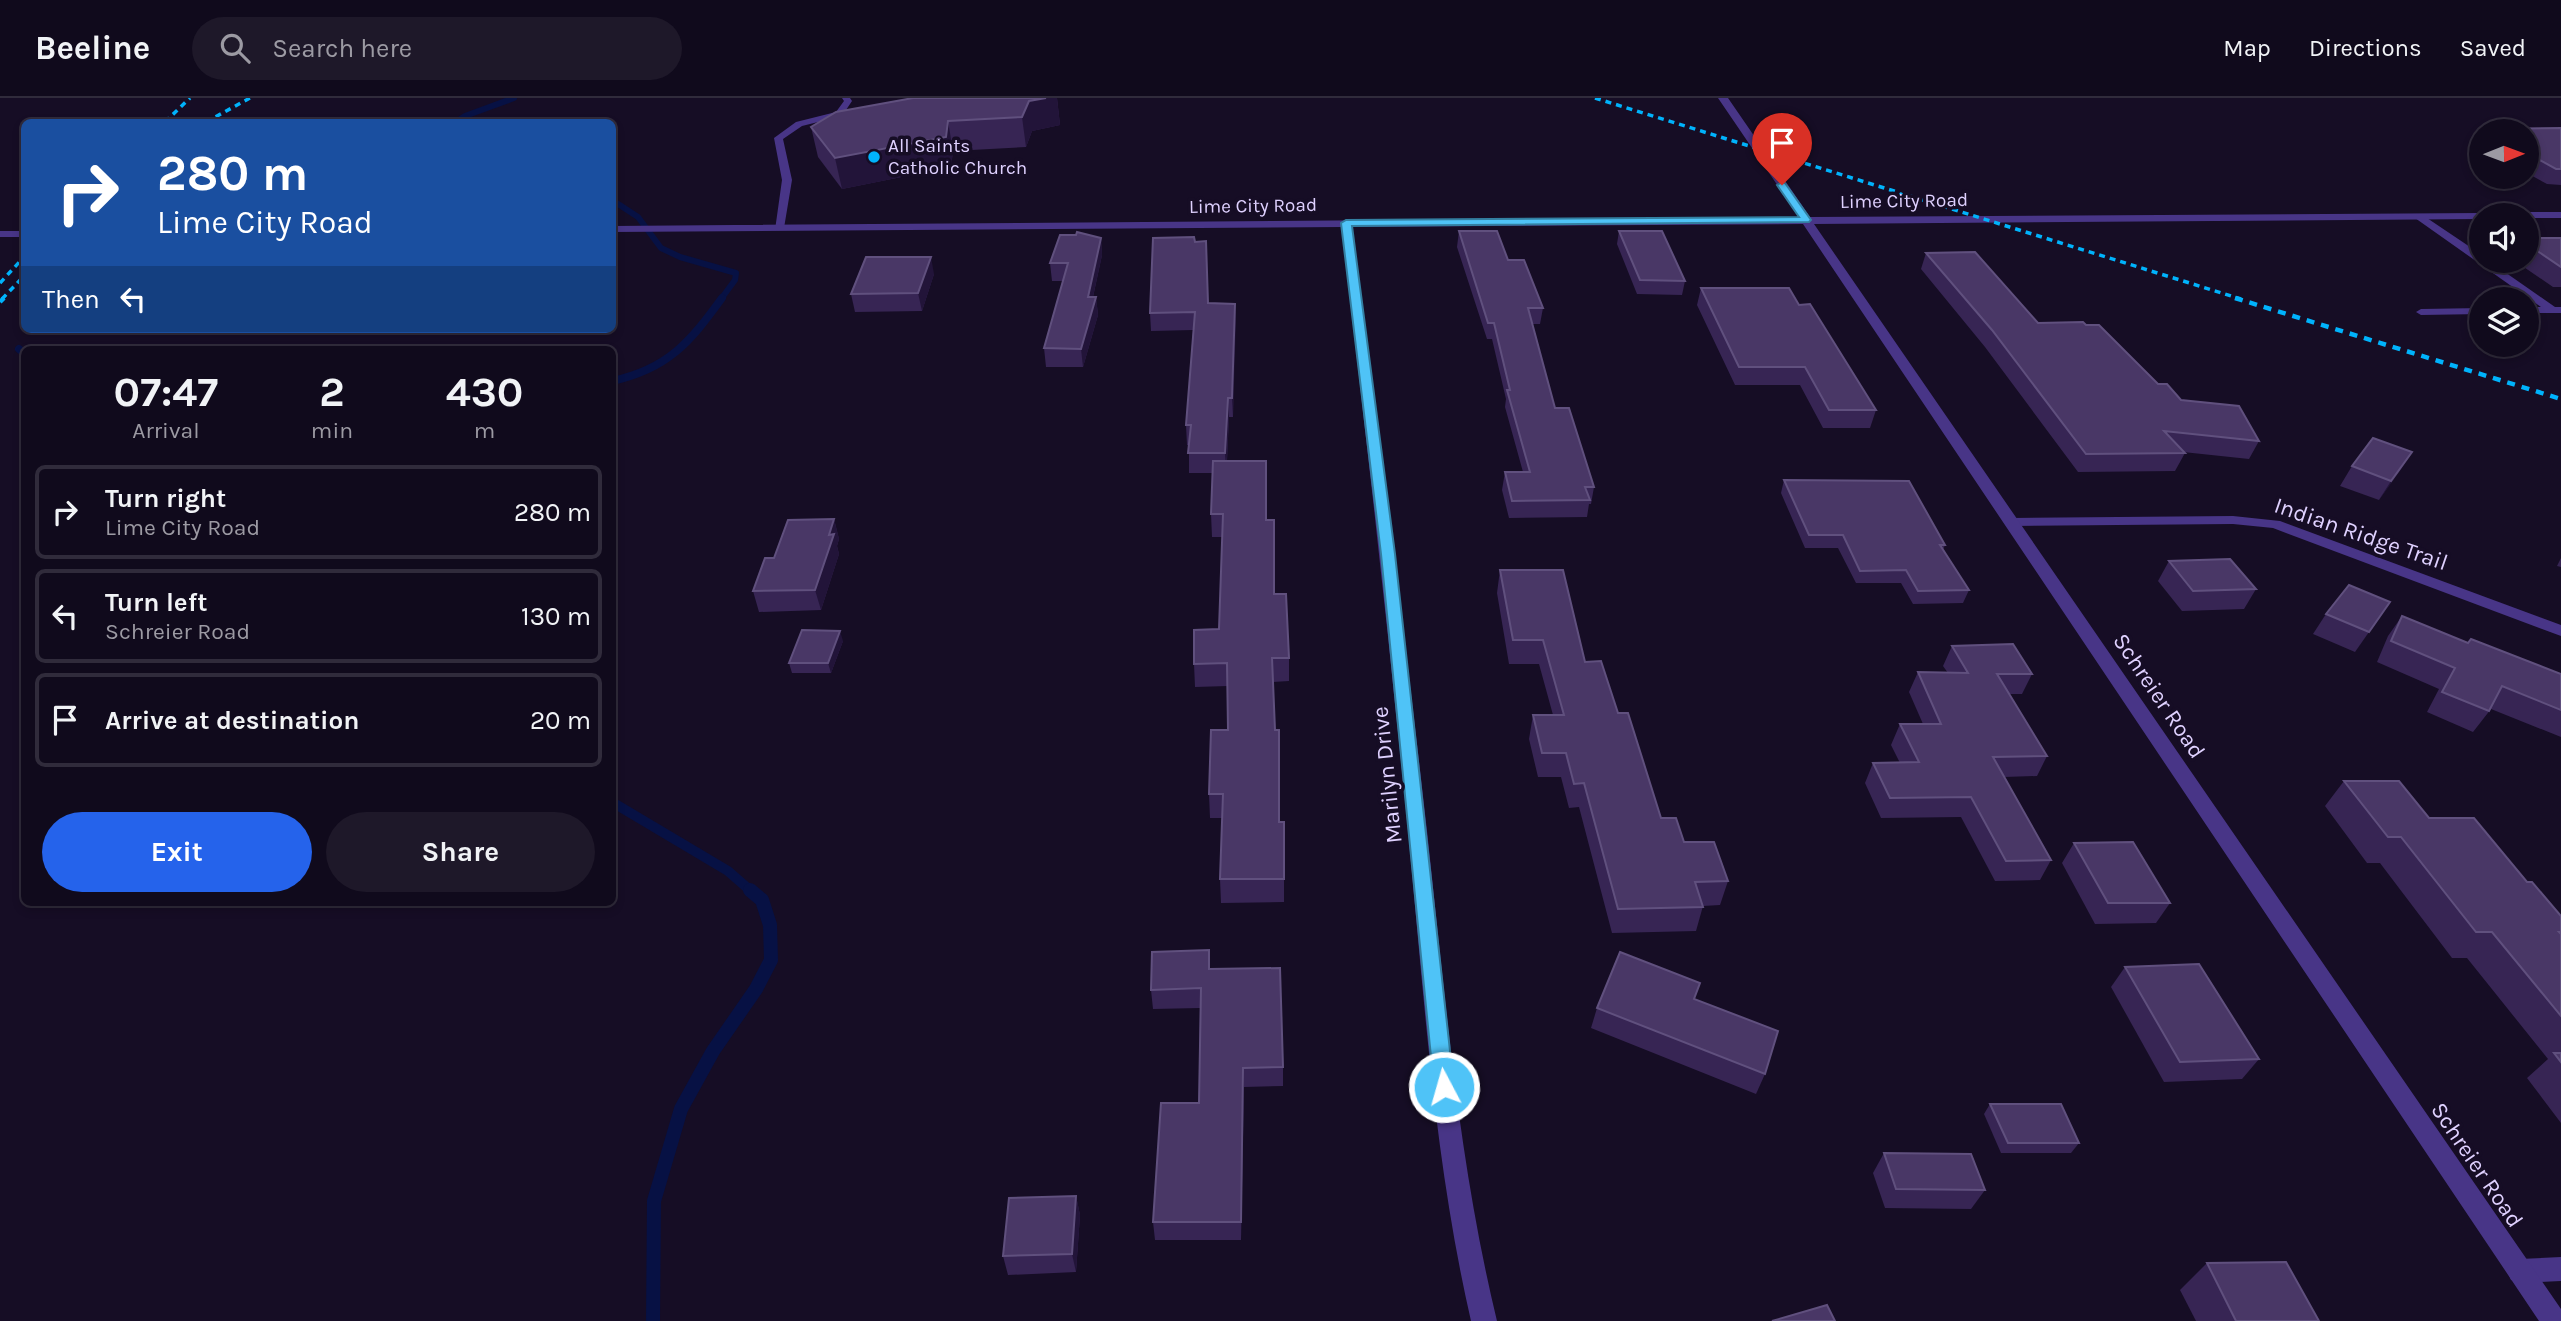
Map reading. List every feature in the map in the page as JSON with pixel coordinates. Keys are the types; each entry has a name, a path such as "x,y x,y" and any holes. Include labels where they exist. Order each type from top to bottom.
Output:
{"street":[{"name":"Schreier Road","path":"1723,98 2554,1321"},
{"path":"2539,215 2561,215"},
{"name":"Lime City Road","path":"616,229 2469,216"},
{"name":"Marilyn Drive","path":"1346,223 1388,554 1450,1141 1467,1249 1484,1321"},
{"path":"0,234 21,234"},
{"name":"Indian Ridge Trail","path":"2012,522 2233,520 2275,524 2561,631"},
{"path":"2520,1272 2561,1269"}],"lane":[{"path":"779,228 787,180 778,138 799,124 839,114 848,101 846,98"},
{"path":"2418,216 2469,251"},
{"path":"2502,273 2557,310"},
{"path":"2539,310 2557,310"},
{"path":"2421,312 2469,311"}],"building":[{"path":"913,98 1046,98 1029,101 1022,117 948,121 946,137 835,158 811,127 836,112"},
{"path":"2539,128 2561,128 2561,169 2539,160"},
{"path":"1459,231 1497,231 1508,260 1524,260 1543,308 1528,308 1555,408 1569,408 1594,487 1585,487 1590,500 1512,501 1505,472 1530,472 1507,390 1510,390 1494,323 1488,323"},
{"path":"1619,231 1662,231 1685,281 1640,280"},
{"path":"1077,232 1101,238 1088,297 1096,297 1081,349 1044,348 1068,263 1050,263 1060,235 1076,235"},
{"path":"1194,237 1195,242 1206,241 1208,303 1235,304 1232,398 1228,398 1225,453 1188,453 1191,425 1186,425 1195,312 1150,313 1153,238"},
{"path":"2539,238 2561,238 2561,267 2539,252"},
{"path":"1975,252 2038,323 2083,322 2086,325 2099,325 2158,384 2167,384 2181,400 2239,406 2259,441 2164,431 2185,453 2086,454 1992,330 1926,253"},
{"path":"866,257 931,257 918,293 851,294"},
{"path":"1701,288 1789,288 1799,305 1810,304 1876,410 1829,410 1805,367 1739,367"},
{"path":"2373,438 2412,452 2391,481 2352,466"},
{"path":"1213,461 1266,461 1266,520 1274,520 1274,594 1286,594 1289,658 1272,658 1275,730 1279,730 1279,822 1284,822 1284,879 1220,879 1223,794 1209,794 1211,730 1228,730 1227,663 1194,664 1194,630 1219,629 1223,514 1211,514"},
{"path":"1784,480 1909,481 1945,545 1940,545 1969,590 1918,591 1906,570 1860,571 1843,535 1809,535"},
{"path":"834,519 829,535 834,534 815,590 753,591 765,558 774,558 788,520"},
{"path":"2230,559 2256,589 2193,591 2169,561"},
{"path":"1500,570 1563,570 1585,662 1601,661 1618,713 1628,713 1661,818 1676,818 1684,842 1714,842 1728,881 1695,882 1703,907 1618,909 1584,783 1574,784 1566,753 1542,753 1533,715 1564,715 1543,640 1513,640"},
{"path":"2349,585 2390,602 2369,632 2326,614"},
{"path":"2402,616 2468,643 2471,639 2561,674 2561,710 2502,686 2489,711 2442,692 2455,668 2391,641"},
{"path":"802,630 840,631 828,663 789,663"},
{"path":"2013,644 2032,674 1997,674 2047,756 1993,757 2051,860 2006,861 1971,797 1890,798 1873,763 1919,762 1900,724 1941,724 1918,672 1968,673 1952,646"},
{"path":"2344,781 2399,781 2429,818 2474,818 2527,882 2532,882 2561,916 2561,1016 2492,932 2476,932 2401,837 2388,837"},
{"path":"2133,842 2170,903 2108,903 2074,843"},
{"path":"1209,950 1209,969 1280,968 1283,1067 1243,1068 1241,1222 1153,1222 1161,1103 1199,1103 1201,988 1151,990 1152,952"},
{"path":"1620,952 1700,983 1694,999 1778,1031 1765,1074 1597,1008"},
{"path":"2199,964 2259,1059 2180,1062 2125,967"},
{"path":"2554,1053 2561,1053 2561,1062"},
{"path":"1990,1104 2061,1104 2079,1143 2008,1143"},
{"path":"1884,1153 1971,1154 1985,1190 1896,1189"},
{"path":"1076,1196 1072,1254 1003,1256 1009,1198"},
{"path":"2286,1262 2319,1321 2236,1321 2207,1263"},
{"path":"1827,1305 1835,1321 1772,1321"}],"waterway":[{"path":"460,119 514,98"},
{"path":"616,203 638,217 661,248 680,257 736,273 735,280 721,299"},
{"path":"616,380 648,369 676,351 699,328 722,298"},
{"path":"616,804 728,871 752,892"},
{"path":"653,1321 654,1201 681,1109 713,1051 756,989 771,960 770,925 762,900 750,890"}],"railway":[{"path":"168,119 190,98"},
{"path":"212,119 250,98"},
{"path":"1595,98 2241,299"},
{"path":"0,283 21,260"},
{"path":"2,299 21,279"},
{"path":"0,302 4,298"},
{"path":"2235,298 2561,399"}],"place":[{"name":"All Saints Catholic Church","path":"874,157"}],"route":[{"path":"1444,1087 1388,554 1346,223 1806,220 1782,185"}]}
